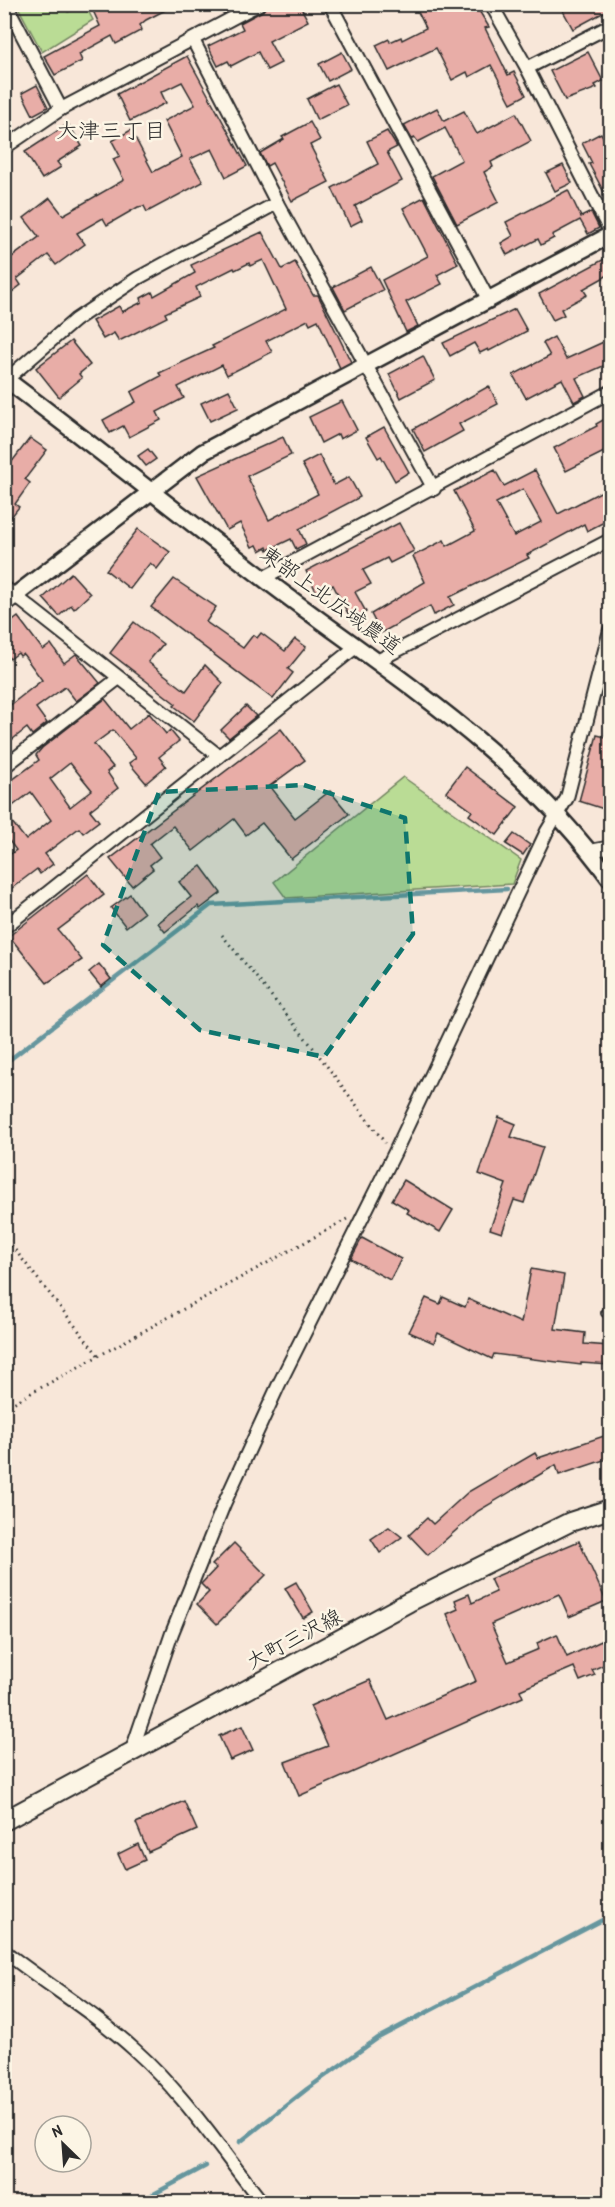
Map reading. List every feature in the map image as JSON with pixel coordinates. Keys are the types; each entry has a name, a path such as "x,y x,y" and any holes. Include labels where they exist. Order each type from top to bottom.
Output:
{"main road":[{"name":"大町三沢線","path":"4,1821 469,1571 570,1522 610,1509"}],"street":[{"path":"6,4 61,109"},
{"path":"4,148 61,109 259,4"},
{"path":"330,4 488,299"},
{"path":"490,4 527,68 610,231"},
{"path":"527,68 610,26"},
{"path":"193,39 277,203 434,489"},
{"path":"6,378 75,320 138,278 277,203"},
{"path":"219,756 8,596 203,453 488,299 610,236"},
{"name":"東部上北広域農道","path":"6,378 263,578 379,660 517,771 558,813 610,879"},
{"path":"263,578 434,489 610,392"},
{"path":"379,660 610,540"},
{"path":"131,1753 172,1633 224,1504 279,1384 395,1152 445,1042 567,798 610,630"},
{"path":"4,923 6,926 357,646"},
{"path":"4,767 119,678"},
{"path":"590,851 606,848 610,851"},
{"path":"4,1951 137,2051 178,2096 262,2202"}],"path":[{"path":"222,935 311,1045 383,1141 395,1152"},
{"path":"4,1408 367,1208"},
{"path":"4,1236 98,1356"}],"highlighted area":[{"path":"304,785 405,818 413,934 324,1057 200,1030 103,945 159,792"}],"green space":[{"path":"17,5 63,5 68,12 85,5 93,20 42,52"},
{"path":"403,777 521,860 512,884 286,898 274,882"}],"building":[{"path":"90,4 177,4 146,20 140,25 142,30 116,44 112,36 79,54 82,61 55,75 44,56 100,26"},
{"path":"267,4 299,4 308,21 269,41 281,63 267,70 258,52 231,66 228,61 218,66 208,46 243,29 240,23 263,11"},
{"path":"414,4 475,4 489,27 485,28 508,75 514,72 526,95 511,103 491,65 469,77 467,72 452,80 436,48 389,71 376,45 389,39 390,42 401,37 402,40 426,28"},
{"path":"570,4 610,4 610,9 573,29 562,9"},
{"path":"342,52 351,69 328,81 319,64"},
{"path":"588,52 603,81 595,85 597,88 565,100 550,71"},
{"path":"187,56 247,166 226,177 212,149 190,159 203,182 147,212 144,206 138,207 107,225 103,218 77,233 85,244 56,265 48,255 17,279 21,285 4,298 4,263 39,237 24,218 50,198 63,215 124,180 113,159 120,156 112,141 131,130 153,172 182,157 164,121 195,105 182,82 161,92 166,103 130,121 117,94"},
{"path":"336,84 347,105 317,120 307,99"},
{"path":"37,85 48,107 33,115 22,93"},
{"path":"437,108 444,121 464,111 477,134 516,113 531,141 491,162 493,167 484,172 499,202 457,224 432,176 462,160 445,128 418,142 415,138 412,139 404,125"},
{"path":"310,122 320,140 310,145 329,182 292,201 272,163 267,166 260,153 284,139 282,137"},
{"path":"68,124 82,146 57,162 61,167 42,179 25,152"},
{"path":"387,131 397,147 387,152 402,181 355,206 362,220 350,226 332,188 378,164 367,141"},
{"path":"601,133 610,151 610,214 605,204 609,202 589,164 592,163 582,143"},
{"path":"563,165 572,183 555,191 546,173"},
{"path":"568,190 581,217 591,212 599,228 588,234 580,220 552,235 554,238 541,245 538,239 507,255 501,243 513,236 506,222"},
{"path":"424,197 458,264 437,275 442,284 406,302 418,326 406,332 382,280 428,256 403,208"},
{"path":"262,232 282,269 295,262 313,295 318,295 351,362 340,368 318,320 310,324 308,320 266,341 272,352 227,375 222,365 178,387 184,398 157,412 161,420 129,437 123,426 110,433 103,420 136,402 131,392 161,376 159,373 214,348 212,346 286,309 263,260 250,266 249,263 235,270 234,268 196,287 200,297 165,313 167,317 119,341 114,333 103,339 92,321 119,306 122,312 142,302 141,298 152,292 154,296 195,273 191,265"},
{"path":"610,256 610,274 583,289 587,295 561,309 564,315 553,320 539,294"},
{"path":"371,267 383,290 345,310 333,287"},
{"path":"515,309 527,331 489,351 488,349 480,353 474,343 450,356 443,343"},
{"path":"554,337 566,359 610,339 610,363 576,378 585,396 574,402 562,379 526,398 513,375 550,356 543,343"},
{"path":"71,341 90,365 79,374 82,378 59,397 36,368"},
{"path":"423,356 435,380 401,398 389,374"},
{"path":"489,386 498,404 459,424 463,431 425,452 413,429"},
{"path":"229,390 238,408 210,421 201,403"},
{"path":"342,401 357,430 340,439 338,434 321,443 309,417"},
{"path":"610,416 610,449 566,471 554,448 597,426 596,424"},
{"path":"384,427 409,472 395,481 381,456 378,458 366,437"},
{"path":"283,437 291,455 247,476 269,520 318,494 302,464 319,455 334,485 349,477 360,497 299,529 306,544 296,549 291,539 268,550 267,547 260,551 257,545 252,547 240,523 227,530 197,476"},
{"path":"30,438 47,450 25,479 30,483 15,504 19,507 4,526 4,472"},
{"path":"148,449 156,459 146,466 138,456"},
{"path":"495,470 504,486 535,470 558,514 610,487 610,519 587,531 584,524 527,555 529,558 450,597 454,605 434,615 430,606 381,633 371,614 425,582 413,556 444,540 447,546 475,531 454,491","holes":["523,489 541,522 514,536 496,503"]},
{"path":"399,523 414,551 390,563 387,558 363,570 371,584 355,592 366,612 351,619 333,585 317,593 306,571"},
{"path":"138,529 170,552 157,569 150,563 130,589 106,570"},
{"path":"71,573 90,594 74,609 71,605 59,616 43,598"},
{"path":"174,579 216,607 206,622 243,648 253,635 257,638 261,633 285,651 295,639 306,647 288,669 293,673 273,699 151,607"},
{"path":"18,617 43,650 51,644 64,663 76,654 100,683 76,701 65,687 36,708 47,723 32,735 27,728 4,746 4,710 42,680 23,654 20,656 18,653 10,659 4,652 5,627"},
{"path":"134,622 163,644 148,662 186,691 205,665 223,683 194,721 174,706 176,704 110,653"},
{"path":"105,699 129,729 149,713 166,734 170,730 179,741 159,757 166,766 146,783 129,763 136,758 113,730 94,744 113,767 107,772 118,788 90,810 99,821 83,833 79,828 45,854 53,864 40,874 37,869 4,894 4,859 16,850 4,834 4,812 26,840 51,820 31,792 10,808 4,800 4,786 39,760 36,755","holes":["70,763 92,790 70,807 50,779"]},
{"path":"246,706 256,716 229,738 221,730"},
{"path":"281,729 305,760 270,786 295,818 330,791 349,814 291,859 262,823 246,835 234,819 193,851 173,826 150,844 160,857 150,865 153,869 132,886 110,859"},
{"path":"597,735 610,738 610,811 579,801"},
{"path":"465,767 518,807 497,835 469,815 472,811 446,792"},
{"path":"514,834 530,845 523,855 506,844"},
{"path":"201,866 221,893 200,909 198,906 165,932 158,923 191,897 179,882"},
{"path":"88,874 104,895 58,930 82,960 47,983 9,936"},
{"path":"130,894 144,913 126,927 111,908"},
{"path":"99,964 111,979 101,987 89,972"},
{"path":"499,1117 516,1124 511,1137 543,1147 524,1203 514,1200 502,1233 490,1229 506,1184 479,1174"},
{"path":"404,1180 453,1210 440,1232 407,1213 409,1210 392,1200"},
{"path":"362,1238 401,1259 390,1280 351,1259"},
{"path":"531,1269 564,1275 555,1329 585,1333 584,1344 610,1346 610,1365 581,1363 581,1365 494,1354 492,1359 438,1333 434,1343 409,1332 426,1298 440,1304 443,1297 465,1307 468,1299 521,1323"},
{"path":"610,1434 610,1458 559,1475 556,1465 478,1511 428,1555 409,1535 427,1518 433,1524 468,1492 535,1453 538,1458"},
{"path":"389,1527 402,1537 380,1553 371,1539"},
{"path":"579,1541 606,1601 569,1617 559,1594 491,1624 508,1662 539,1649 537,1643 557,1634 567,1657 610,1637 610,1662 592,1670 595,1675 580,1681 574,1667 520,1690 523,1697 299,1796 285,1762 328,1746 310,1706 370,1680 388,1720 476,1681 447,1614 458,1609 455,1600 469,1594 472,1603 496,1592 490,1579"},
{"path":"234,1543 266,1575 217,1624 197,1604 209,1592 201,1584 216,1568 212,1565"},
{"path":"296,1582 313,1612 303,1618 285,1588"},
{"path":"242,1726 253,1750 230,1760 219,1736"},
{"path":"184,1801 197,1830 148,1852 136,1823"},
{"path":"138,1844 145,1860 125,1869 118,1854"}],"waterway":[{"path":"4,1064 211,905 507,889"},
{"path":"240,2142 307,2089 378,2038 610,1916"},
{"path":"139,2202 206,2166"}],"district":[{"name":"大津三丁目","path":"111,130"}]}
